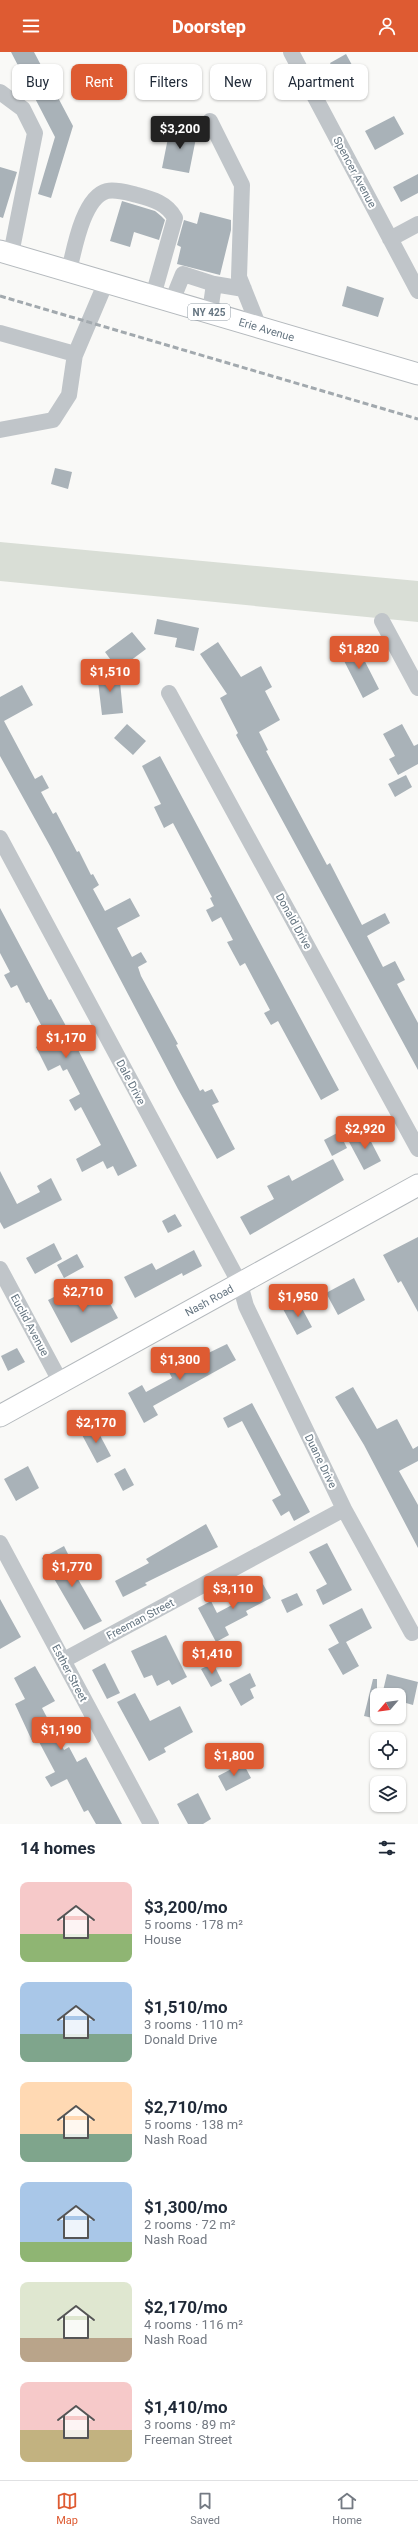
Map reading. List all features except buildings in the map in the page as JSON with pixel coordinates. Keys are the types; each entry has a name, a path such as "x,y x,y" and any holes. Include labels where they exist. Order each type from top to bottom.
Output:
{"main road":[{"name":"Erie Avenue","path":"6,252 418,374"},
{"name":"Nash Road","path":"0,1416 60,1381 240,1284 418,1185"}],"street":[{"name":"Spencer Avenue","path":"291,52 418,291"},
{"path":"0,92 23,109 35,133 6,252"},
{"path":"210,121 242,185 239,277 259,327"},
{"path":"69,271 86,214 94,198 106,191 121,191 155,200 171,212 175,218 153,296"},
{"path":"390,239 418,224"},
{"path":"172,301 184,274 214,284 244,289"},
{"path":"0,430 53,420 69,395 75,354 106,282"},
{"path":"210,312 214,284"},
{"path":"0,333 75,354"},
{"path":"382,621 418,688"},
{"name":"Donald Drive","path":"169,694 418,1149"},
{"name":"Dale Drive","path":"0,838 240,1284"},
{"name":"Euclid Avenue","path":"0,1269 60,1381"},
{"name":"Duane Drive","path":"240,1284 246,1306 344,1509 412,1633"},
{"name":"Freeman Street","path":"64,1660 344,1509"},
{"name":"Esther Street","path":"0,1543 151,1824"}],"shaded area":[{"path":"0,542 418,581 418,622 0,581"}],"railway":[{"path":"0,296 418,419"}]}
